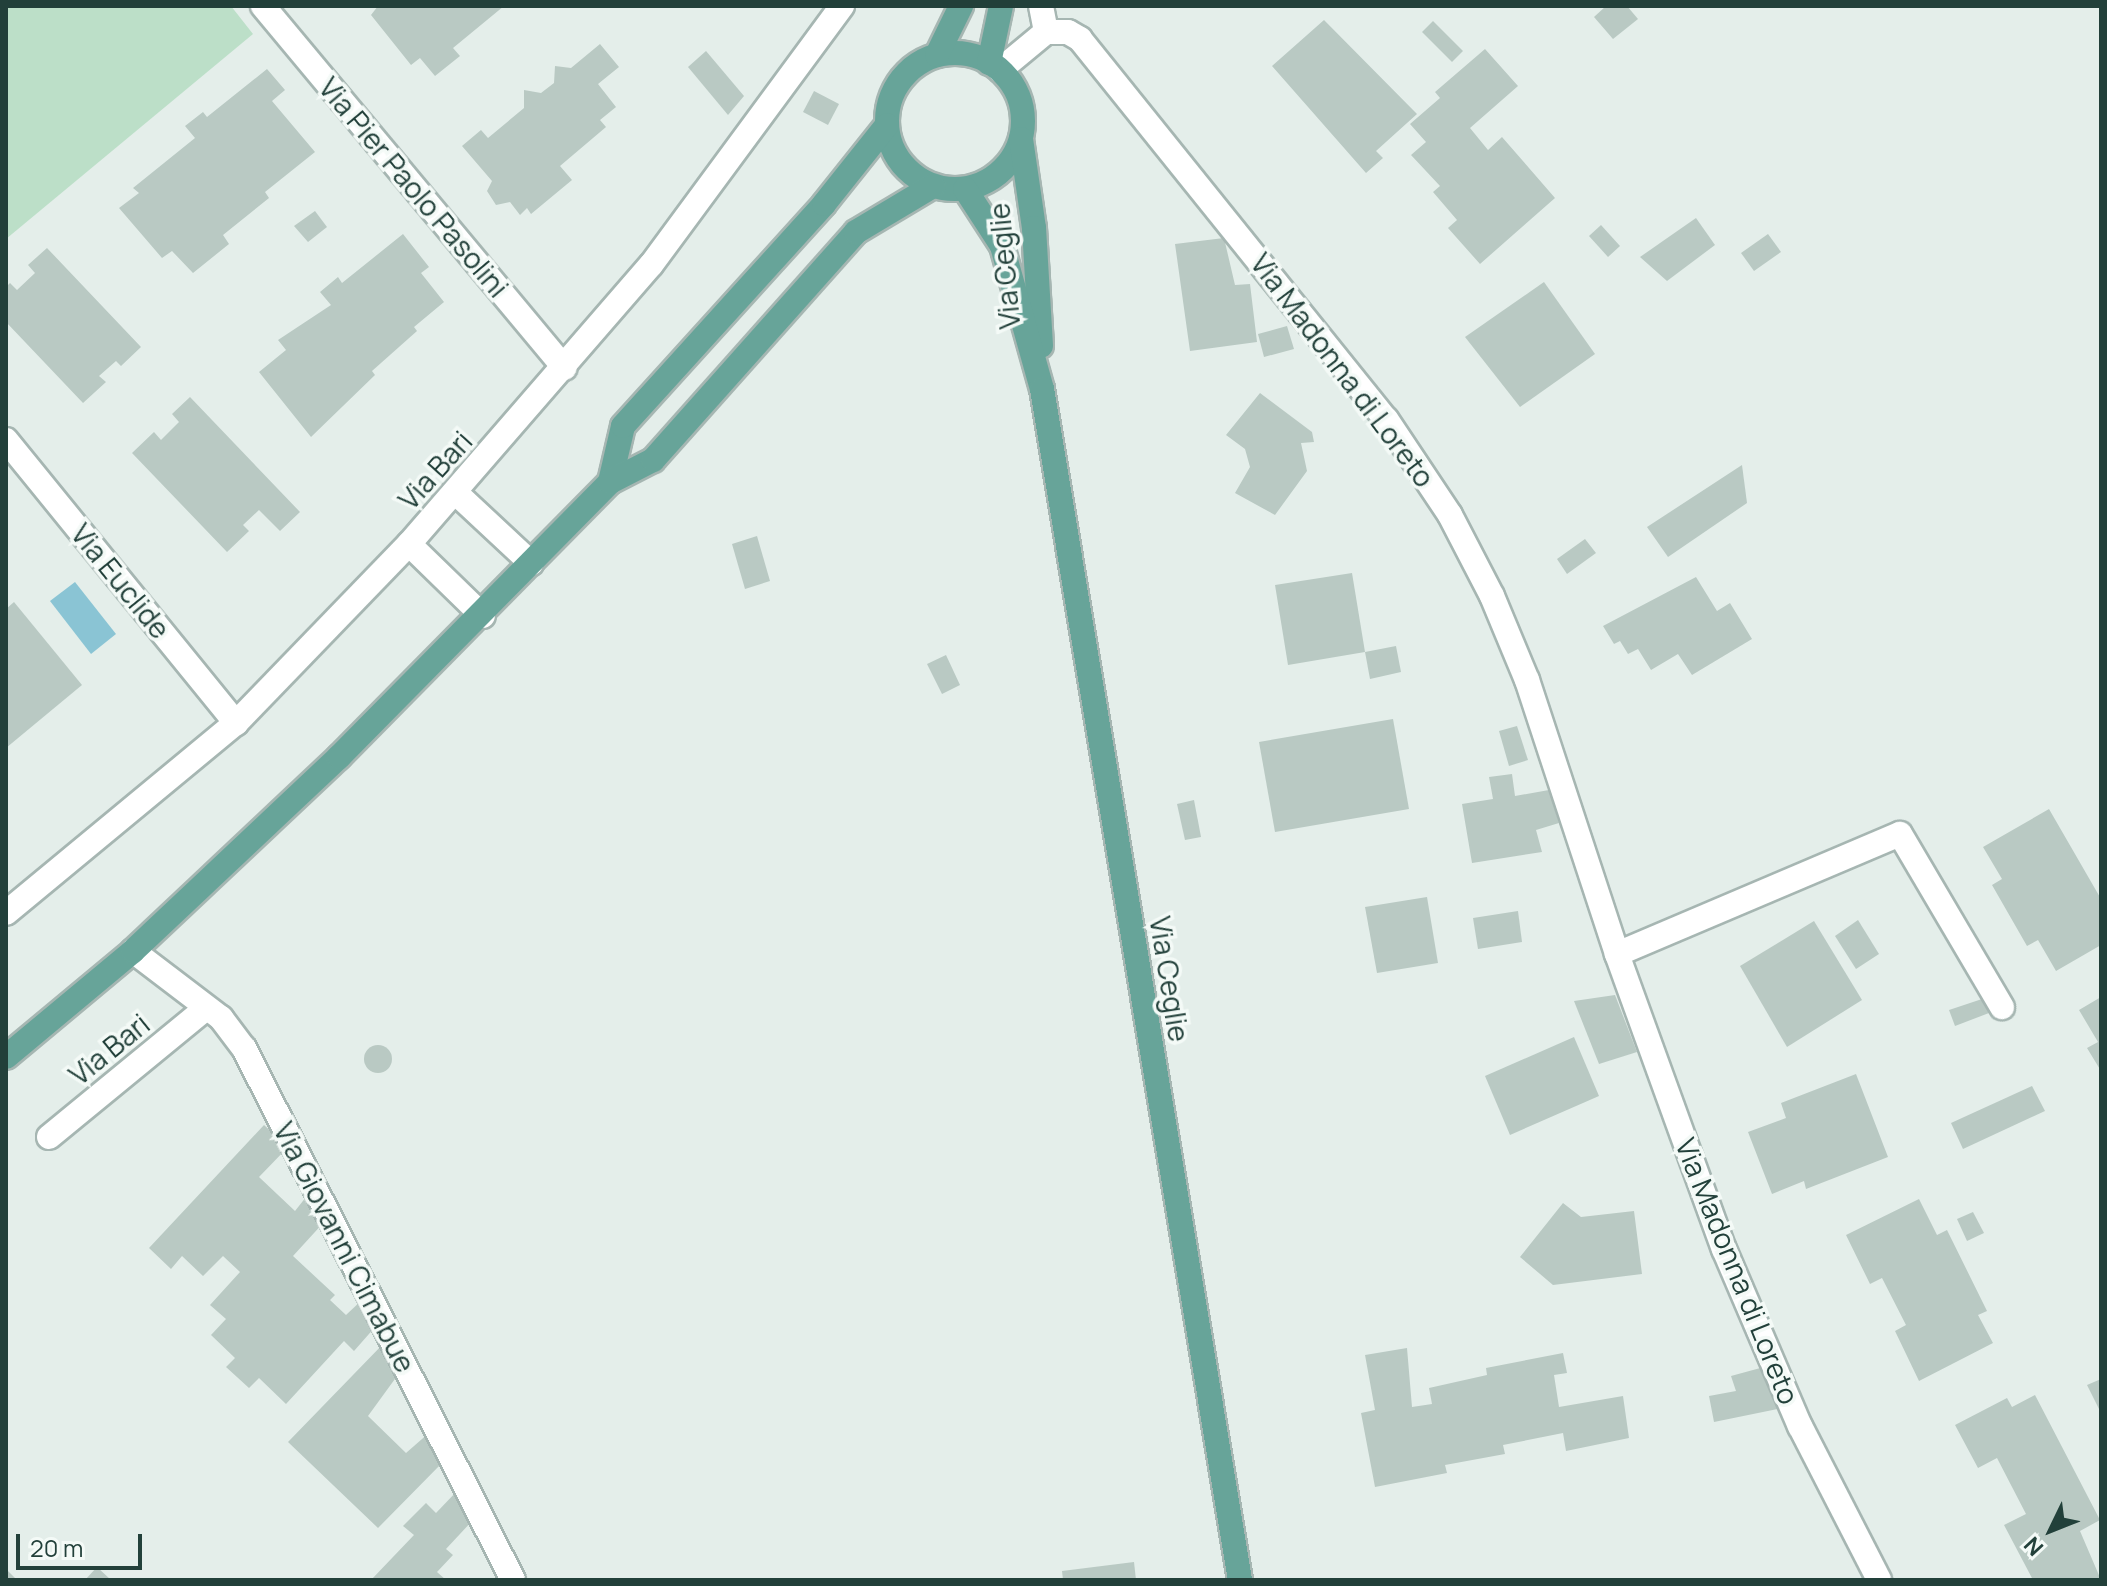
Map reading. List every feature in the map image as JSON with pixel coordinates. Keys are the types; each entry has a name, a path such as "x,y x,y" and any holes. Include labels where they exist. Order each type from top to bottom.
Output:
{"main road":[{"path":"610,482 623,426 824,204 887,125 900,81 937,55 961,6"},
{"path":"995,66 1001,6"},
{"path":"887,125 901,162 933,186 965,189 1000,172 1021,139 1023,116 1017,94 995,66 973,55 937,55"},
{"name":"Via Ceglie","path":"1021,139 1040,290 1042,389"},
{"path":"6,1057 133,951 483,616 610,482 653,460 856,232 933,186"},
{"name":"Via Ceglie","path":"965,189 1002,246 1042,389 1240,1580"}],"street":[{"name":"Via Pier Paolo Pasolini","path":"263,6 565,368"},
{"name":"Via Bari","path":"6,913 140,807 236,723 409,544 565,368 713,186 842,6"},
{"path":"995,66 1046,32 1041,6"},
{"name":"Via Madonna di Loreto","path":"1046,32 1068,32 1095,56 1386,419 1450,515 1492,596 1527,680 1617,954 1724,1249 1800,1426 1879,1580"},
{"name":"Via Euclide","path":"6,440 236,723"},
{"path":"456,493 531,563"},
{"path":"409,544 483,616"},
{"path":"1617,954 1900,834 2002,1007"},
{"name":"Via Giovanni Cimabue","path":"133,951 221,1018 244,1048 513,1580"},
{"name":"Via Bari","path":"49,1137 206,1008"}],"green space":[{"path":"6,6 231,6 253,34 6,239"}],"water":[{"path":"75,582 116,634 91,654 50,601"}],"building":[{"path":"378,6 504,6 453,48 460,56 435,76 420,58 411,65 371,15"},
{"path":"1606,6 1627,6 1638,19 1613,39 1594,17"},
{"path":"1324,20 1417,114 1376,151 1383,158 1366,173 1272,66"},
{"path":"1433,21 1463,51 1452,62 1422,32"},
{"path":"600,44 619,67 598,84 616,107 600,120 606,127 560,166 572,180 531,214 527,208 520,215 510,202 496,205 487,191 492,181 462,146 481,130 488,138 524,108 524,90 541,93 554,83 555,66 571,68"},
{"path":"1485,49 1518,86 1470,128 1488,150 1502,137 1555,198 1480,264 1448,228 1457,220 1433,192 1440,186 1411,155 1426,142 1410,124 1440,98 1435,92"},
{"path":"706,51 744,96 728,115 688,67"},
{"path":"267,69 285,90 272,101 315,152 265,192 269,198 223,235 229,244 193,273 172,251 162,258 119,208 139,193 133,188 195,138 185,126 203,112 207,117"},
{"path":"814,91 839,104 828,125 803,112"},
{"path":"315,211 327,227 308,242 294,226"},
{"path":"1696,218 1715,245 1667,281 1640,257"},
{"path":"1601,225 1620,246 1608,257 1589,236"},
{"path":"403,234 429,267 421,273 444,302 414,327 417,331 372,371 375,375 311,437 259,372 286,350 278,340 331,305 320,292 338,277 342,283"},
{"path":"1768,234 1781,252 1754,271 1741,253"},
{"path":"1224,238 1235,285 1250,284 1257,342 1190,351 1175,244"},
{"path":"47,248 141,347 121,366 116,361 99,376 106,382 83,403 6,322 6,287 10,283 17,290 35,273 28,265"},
{"path":"1544,282 1595,354 1520,407 1465,337"},
{"path":"1287,326 1294,349 1264,357 1258,334"},
{"path":"1260,393 1312,432 1314,442 1301,443 1307,471 1275,515 1235,493 1250,467 1245,449 1226,435"},
{"path":"190,397 300,512 280,531 259,510 243,525 249,531 227,552 132,453 154,432 161,440 179,422 172,414"},
{"path":"1742,465 1747,503 1668,557 1647,527"},
{"path":"757,536 770,581 745,589 732,544"},
{"path":"1585,539 1596,553 1567,574 1557,559"},
{"path":"1352,573 1365,652 1288,665 1275,585"},
{"path":"1696,577 1717,611 1730,603 1752,639 1692,675 1678,654 1651,670 1638,649 1628,654 1620,641 1614,644 1603,626"},
{"path":"14,602 82,685 6,748 6,609"},
{"path":"1396,646 1401,672 1370,679 1365,652"},
{"path":"946,655 960,685 942,694 927,664"},
{"path":"1393,719 1409,809 1275,832 1259,742"},
{"path":"1517,726 1528,760 1509,766 1499,731"},
{"path":"1512,774 1515,796 1549,790 1559,823 1536,830 1542,852 1472,863 1462,804 1493,799 1489,777"},
{"path":"1194,800 1201,837 1185,840 1177,804"},
{"path":"2049,809 2101,899 2101,945 2056,971 2038,940 2027,946 1992,885 2002,879 1983,847"},
{"path":"1427,897 1438,963 1377,973 1365,907"},
{"path":"1518,911 1522,942 1478,949 1473,918"},
{"path":"1858,920 1879,954 1856,969 1835,936"},
{"path":"1814,921 1862,1000 1787,1047 1740,966"},
{"path":"1615,995 1637,1052 1599,1064 1574,1001"},
{"path":"2101,997 2101,1071 2087,1048 2098,1042 2079,1010"},
{"path":"1982,999 1989,1013 1955,1026 1949,1010"},
{"path":"1574,1037 1599,1096 1510,1135 1485,1076"},
{"path":"378,1045 388,1049 392,1059 388,1069 378,1073 368,1069 364,1059 368,1049"},
{"path":"1856,1074 1888,1157 1806,1189 1804,1181 1772,1194 1748,1132 1786,1118 1781,1103"},
{"path":"2032,1086 2045,1111 1963,1149 1951,1123"},
{"path":"264,1125 288,1147 259,1177 295,1211 310,1192 325,1221 293,1256 335,1295 330,1300 346,1315 363,1299 376,1326 354,1351 344,1341 286,1404 259,1378 249,1388 226,1367 235,1358 211,1335 226,1319 210,1305 240,1272 223,1256 203,1276 182,1256 171,1269 149,1248"},
{"path":"1919,1199 1937,1235 1947,1230 1987,1311 1978,1315 1993,1343 1919,1381 1895,1331 1906,1325 1882,1278 1870,1284 1846,1235"},
{"path":"1563,1203 1581,1217 1634,1211 1642,1274 1553,1285 1520,1257"},
{"path":"1973,1212 1984,1233 1967,1241 1957,1219"},
{"path":"385,1342 400,1372 368,1416 406,1453 430,1432 444,1461 378,1528 288,1442"},
{"path":"1407,1348 1412,1407 1432,1404 1429,1388 1487,1375 1486,1368 1563,1353 1567,1373 1554,1375 1559,1407 1623,1396 1629,1438 1566,1451 1563,1433 1503,1445 1505,1454 1445,1465 1447,1473 1375,1487 1361,1413 1375,1410 1365,1355"},
{"path":"1764,1367 1783,1408 1714,1422 1709,1396 1736,1391 1731,1376"},
{"path":"2101,1379 2101,1413 2087,1385"},
{"path":"2035,1395 2100,1520 2080,1531 2101,1580 2033,1580 2004,1525 2026,1514 1997,1458 1978,1468 1955,1425 2007,1398 2012,1407"},
{"path":"458,1490 473,1520 446,1549 453,1555 437,1572 446,1580 371,1580 414,1535 403,1526 426,1503 436,1513"},
{"path":"1134,1562 1136,1580 1063,1580 1062,1571"},
{"path":"97,1567 111,1580 85,1580"},
{"path":"6,1569 17,1580 6,1580"}]}
